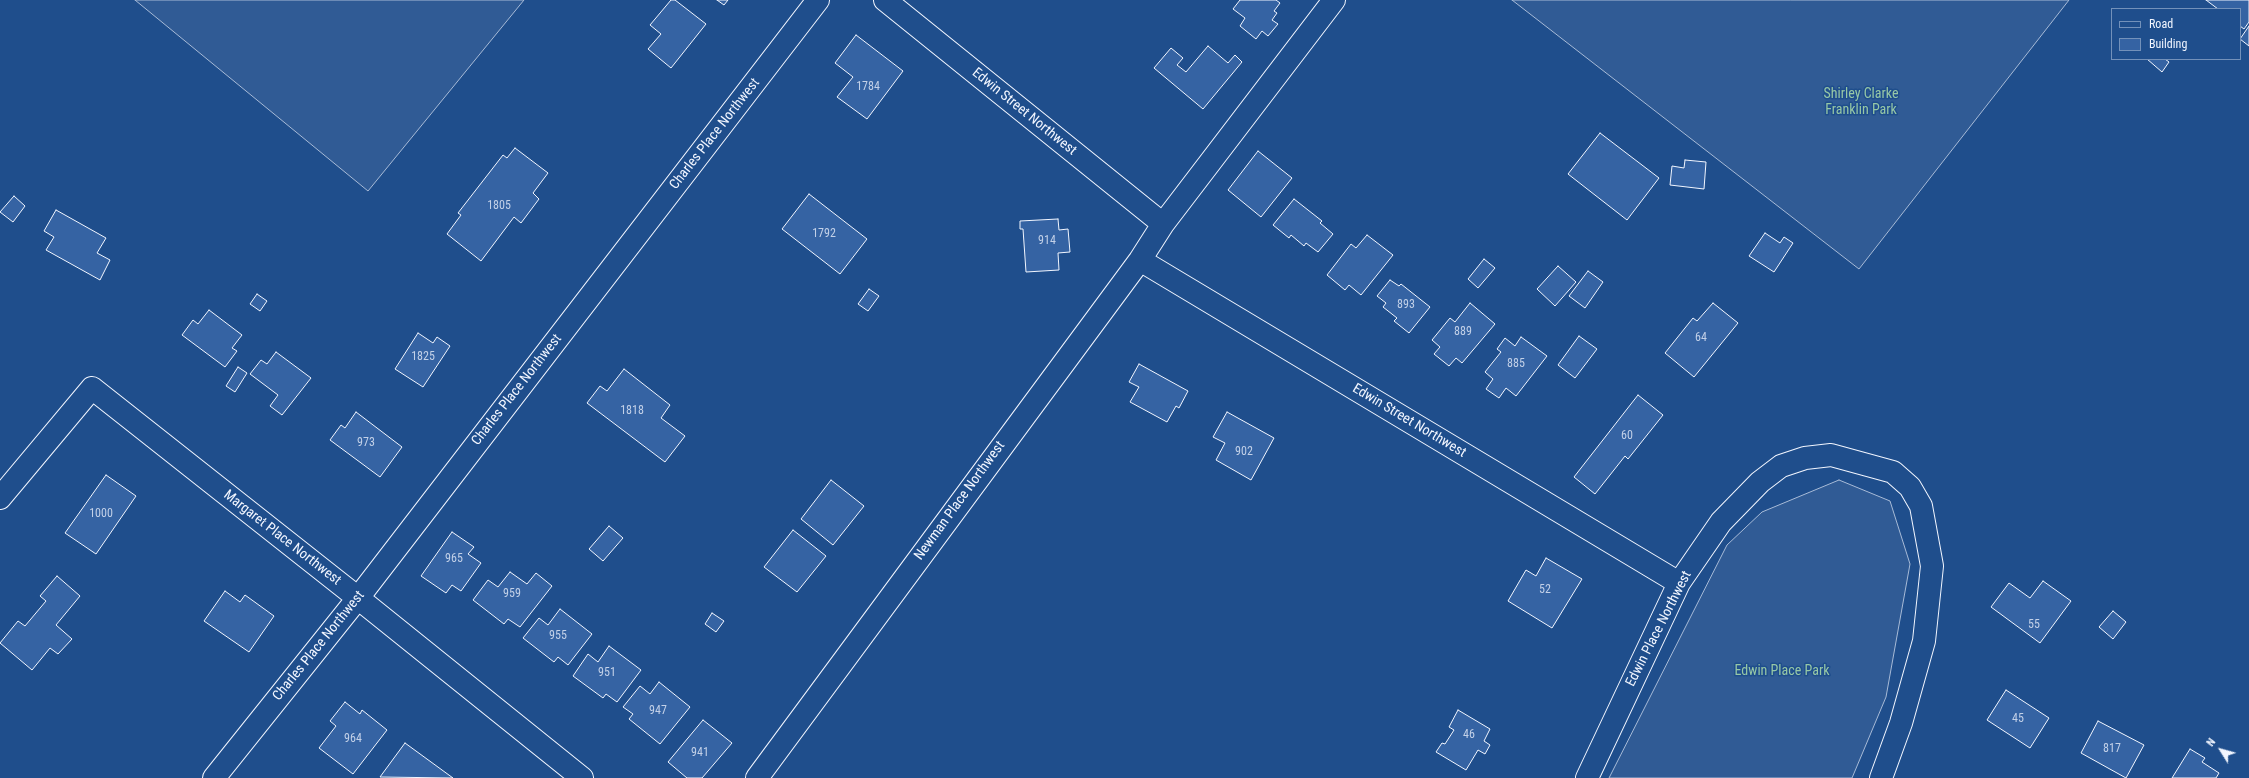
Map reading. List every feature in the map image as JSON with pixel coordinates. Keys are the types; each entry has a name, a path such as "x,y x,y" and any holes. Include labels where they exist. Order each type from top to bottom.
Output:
{"street":[{"name":"Charles Place Northwest","path":"214,778 358,598 818,0"},
{"name":"Edwin Street Northwest","path":"885,0 1163,224"},
{"name":"Newman Place Northwest","path":"757,778 1140,260 1163,224 1334,0"},
{"name":"Edwin Street Northwest","path":"1140,260 1679,583"},
{"name":"Margaret Place Northwest","path":"0,498 92,388 358,598 582,778"},
{"name":"Edwin Place Northwest","path":"1587,778 1679,583 1722,522 1760,482 1782,466 1805,458 1831,455 1893,472 1910,487 1921,506 1932,566 1924,641 1901,723 1881,778"}],"shaded area":[{"path":"135,0 524,0 368,191"},
{"name":"Shirley Clarke Franklin Park","path":"1512,0 2069,0 1859,269"},
{"name":"Edwin Place Park","path":"1839,480 1890,501 1910,564 1886,697 1852,778 1609,778 1727,545 1762,512"}],"building":[{"path":"671,0 675,0 706,24 671,68 648,49 661,34 650,25"},
{"path":"717,0 728,0 724,5"},
{"path":"1240,0 1276,0 1280,3 1274,11 1277,13 1272,20 1278,24 1268,36 1262,31 1256,39 1240,26 1245,18 1233,9"},
{"path":"2206,0 2249,0 2249,22 2244,29 2241,27 2241,8 2217,8"},
{"path":"2249,26 2249,46 2241,40"},
{"path":"856,35 903,71 867,119 837,97 853,77 835,63"},
{"path":"1208,46 1228,63 1235,55 1242,62 1203,109 1154,68 1171,48 1183,58 1177,65 1186,72"},
{"path":"2148,60 2166,60 2169,62 2162,72"},
{"path":"1600,133 1659,178 1627,220 1568,174"},
{"path":"515,148 548,173 533,193 539,199 521,223 514,217 481,261 447,234 461,215 458,213 503,155 507,158"},
{"path":"1258,151 1292,178 1261,217 1228,190"},
{"path":"1685,160 1706,162 1704,189 1670,185 1672,166 1684,168"},
{"path":"809,194 867,239 840,274 782,229"},
{"path":"14,196 25,206 13,222 0,212"},
{"path":"1294,199 1322,221 1320,223 1333,234 1318,252 1306,243 1304,246 1291,235 1289,238 1273,225"},
{"path":"56,210 106,238 97,253 110,260 100,280 46,250 54,237 44,231"},
{"path":"1058,219 1059,230 1068,229 1070,252 1058,253 1059,270 1026,272 1023,229 1020,229 1020,221"},
{"path":"1765,233 1780,243 1784,237 1793,243 1774,272 1749,256"},
{"path":"1367,235 1393,255 1361,295 1349,285 1345,290 1327,275 1351,244 1356,248"},
{"path":"1484,259 1495,268 1478,288 1468,279"},
{"path":"1558,266 1576,282 1555,306 1537,289"},
{"path":"1588,271 1603,282 1585,308 1569,296"},
{"path":"1390,280 1399,286 1401,284 1430,307 1409,333 1394,321 1397,318 1383,307 1386,303 1377,296"},
{"path":"869,289 879,296 868,311 858,304"},
{"path":"257,294 267,301 260,311 250,304"},
{"path":"1470,303 1495,324 1462,363 1456,358 1449,366 1434,354 1440,347 1432,340 1450,318 1455,322"},
{"path":"1713,303 1738,323 1694,377 1665,353 1693,318 1697,321"},
{"path":"209,310 242,335 232,348 237,351 225,367 182,335 193,320 198,324"},
{"path":"418,333 433,343 437,337 450,346 423,387 395,369"},
{"path":"1579,336 1597,349 1575,378 1558,365"},
{"path":"1521,337 1547,356 1516,396 1506,388 1499,398 1486,389 1493,379 1485,372 1501,352 1497,349 1505,338 1515,346"},
{"path":"276,352 311,378 282,415 270,406 278,395 250,374 261,360 267,364"},
{"path":"1139,364 1188,391 1179,408 1176,406 1167,422 1130,402 1139,387 1129,382"},
{"path":"238,367 247,373 235,392 226,386"},
{"path":"624,369 670,405 661,418 685,436 665,462 587,403 600,386 607,391"},
{"path":"1638,395 1663,415 1628,459 1625,456 1595,494 1574,477"},
{"path":"356,412 402,447 380,477 330,440 341,425 345,428"},
{"path":"1227,412 1274,438 1251,480 1216,460 1225,443 1213,437"},
{"path":"106,475 136,496 96,554 65,533"},
{"path":"831,480 864,506 833,545 801,519"},
{"path":"609,526 623,538 603,561 589,549"},
{"path":"793,530 826,556 797,592 764,567"},
{"path":"452,532 474,547 468,554 481,563 461,591 452,585 446,593 421,576"},
{"path":"1546,558 1582,579 1552,628 1508,601 1526,570 1536,576"},
{"path":"510,572 527,584 536,573 552,586 520,627 508,619 504,624 473,600 488,580 498,587"},
{"path":"57,576 80,596 56,625 72,639 58,654 50,648 32,670 0,643 18,621 25,626 46,601 40,596"},
{"path":"2043,581 2071,601 2040,643 1991,607 2009,583 2030,598"},
{"path":"225,591 240,602 245,595 274,616 249,652 204,621"},
{"path":"560,609 592,634 568,665 558,657 554,662 523,638 539,618 548,625"},
{"path":"2113,611 2126,622 2113,639 2099,627"},
{"path":"712,613 724,621 716,632 705,624"},
{"path":"609,646 641,670 617,702 606,694 603,698 573,676 588,654 598,662"},
{"path":"659,682 690,707 660,744 629,719 633,714 623,707 640,686 650,694"},
{"path":"2006,690 2049,718 2030,748 1987,720"},
{"path":"345,702 360,714 362,710 387,730 353,774 319,748 336,726 330,721"},
{"path":"1458,710 1490,729 1484,741 1490,745 1485,754 1478,750 1466,770 1436,752 1442,743 1445,744 1454,730 1449,727"},
{"path":"703,720 732,743 702,778 687,778 668,762"},
{"path":"2098,721 2144,745 2126,778 2081,753"},
{"path":"405,743 453,778 380,777"},
{"path":"2190,749 2205,758 2202,762 2219,773 2216,778 2172,778"}]}
